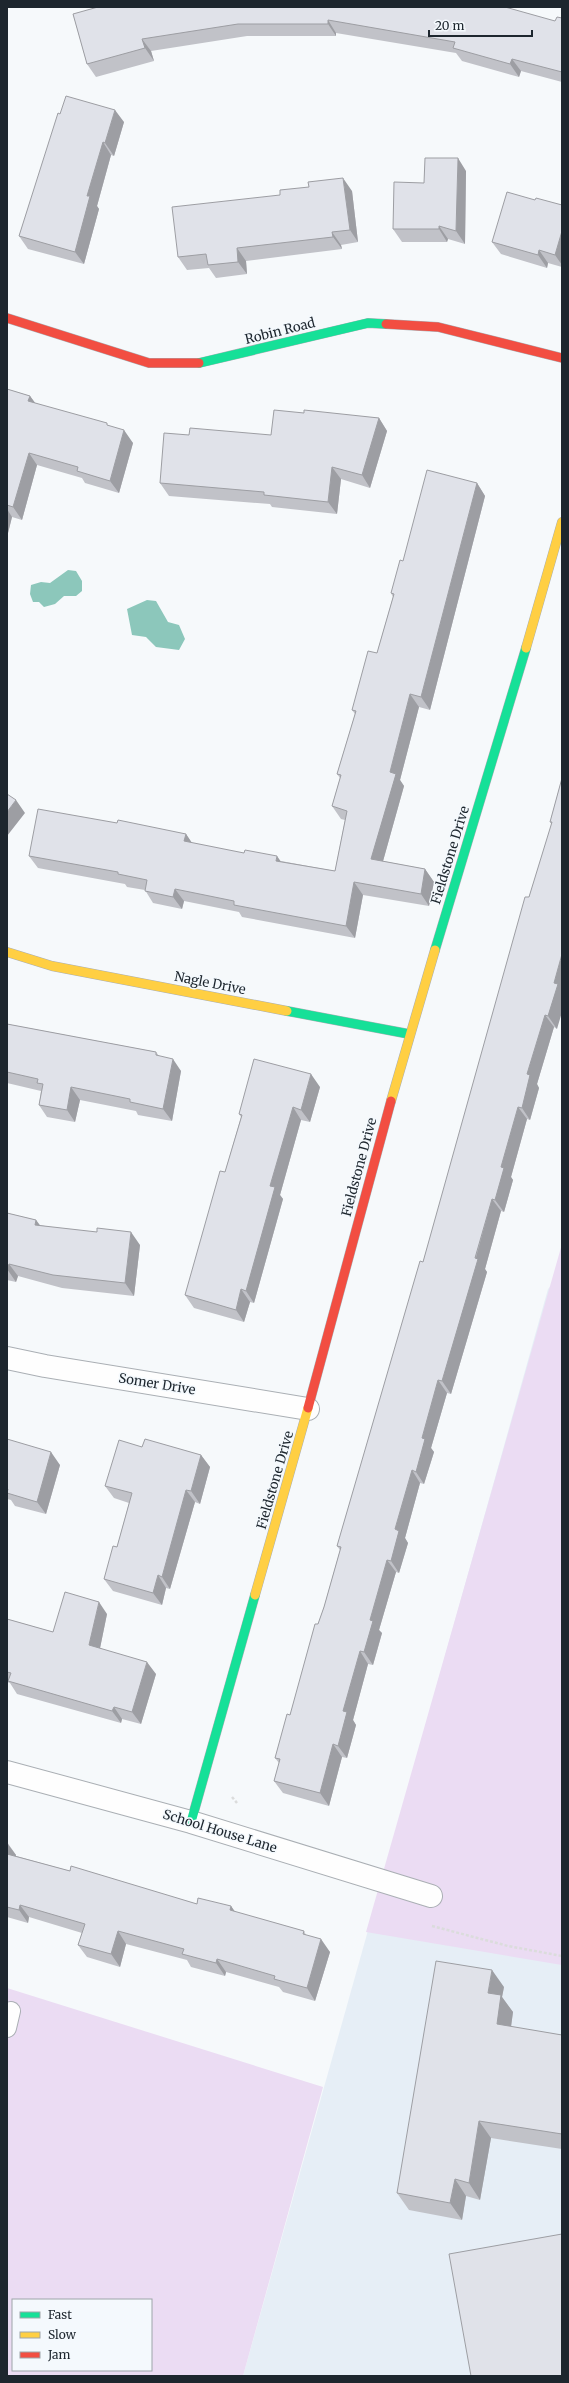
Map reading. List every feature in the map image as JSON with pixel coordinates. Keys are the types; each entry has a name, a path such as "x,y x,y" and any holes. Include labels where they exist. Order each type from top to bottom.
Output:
{"street":[{"name":"Robin Road","path":"7,318 149,363 202,363 368,323 438,327 562,358"},
{"name":"Fieldstone Drive","path":"191,1822 308,1409 409,1034 509,708 562,522"},
{"name":"Nagle Drive","path":"7,952 52,966 409,1034"},
{"name":"Somer Drive","path":"7,1358 53,1368 308,1409"},
{"name":"School House Lane","path":"7,1772 191,1822 431,1896"}],"path":[{"path":"232,1796 236,1803"},
{"path":"427,1925 508,1946 562,1956"}],"shaded area":[{"path":"68,570 76,571 82,581 82,591 76,596 64,596 55,604 44,607 39,602 33,602 30,594 31,585 41,582 50,583"},
{"path":"147,600 156,601 168,622 179,625 185,639 179,650 156,647 146,637 132,635 127,609"},
{"path":"562,1244 562,1965 366,1932"},
{"path":"562,1274 562,2376 243,2376 548,1289"},
{"path":"7,1988 323,2087 243,2376 7,2376"}],"building":[{"path":"98,7 505,7 555,21 557,17 562,18 562,72 512,59 510,64 453,48 455,42 328,20 328,24 238,24 142,39 145,48 87,64 73,14"},
{"path":"66,96 115,110 105,143 103,142 87,196 90,196 75,252 19,236 58,113 60,114"},
{"path":"425,158 458,158 456,231 439,226 439,229 393,229 394,182 424,183"},
{"path":"343,178 350,230 332,232 333,237 237,248 238,262 208,265 206,254 178,257 172,207 280,195 280,190 309,187 308,182"},
{"path":"507,192 535,200 536,198 562,205 562,231 555,255 539,250 538,255 492,242"},
{"path":"7,389 30,396 28,401 107,423 107,425 124,430 110,481 77,471 78,467 29,453 13,507 7,505"},
{"path":"274,410 304,413 304,410 379,418 362,475 332,467 328,502 264,495 264,492 160,483 164,433 189,435 190,428 271,435"},
{"path":"427,470 477,483 421,697 410,694 390,772 396,774 371,859 425,869 421,894 354,882 346,926 234,905 234,901 175,889 173,897 145,891 147,880 118,874 118,872 29,856 38,809 117,823 118,820 186,834 184,841 244,853 245,850 277,856 276,861 335,871 347,811 332,806 341,775 337,774 356,711 352,710 368,651 377,653 394,594 391,593 400,560 403,561"},
{"path":"562,778 562,954 554,983 558,984 548,1016 545,1015 527,1074 530,1075 522,1108 518,1107 501,1167 504,1168 495,1200 492,1199 475,1258 478,1259 442,1381 438,1380 422,1438 425,1439 416,1472 412,1470 395,1529 399,1531 391,1561 387,1560 370,1620 373,1621 364,1652 360,1651 343,1711 347,1712 338,1746 333,1744 320,1793 274,1781 280,1759 275,1758 287,1714 290,1715 315,1624 318,1624 324,1607 341,1547 337,1546 420,1261 423,1262 525,897 529,897 552,822 550,822"},
{"path":"7,794 16,800 7,812"},
{"path":"7,1024 156,1052 156,1055 173,1059 163,1109 130,1102 130,1099 71,1087 67,1110 39,1105 43,1084 37,1083 38,1079 7,1072"},
{"path":"254,1059 311,1074 301,1110 293,1107 270,1186 275,1187 246,1291 241,1289 236,1310 185,1295 220,1171 225,1172 242,1115 239,1114"},
{"path":"7,1213 36,1220 35,1225 97,1232 97,1228 131,1232 125,1283 53,1275 9,1264 7,1269"},
{"path":"7,1439 51,1452 37,1502 7,1493"},
{"path":"145,1439 201,1455 191,1491 186,1490 162,1577 158,1575 153,1593 104,1579 113,1546 117,1547 132,1493 105,1486 119,1440 142,1447"},
{"path":"65,1592 99,1602 89,1645 147,1662 132,1712 114,1707 112,1711 8,1681 11,1673 7,1672 7,1619 53,1632"},
{"path":"7,1854 70,1871 71,1866 197,1904 198,1898 231,1906 230,1910 304,1931 303,1934 321,1939 307,1988 274,1979 275,1976 217,1959 216,1963 182,1954 184,1949 118,1931 111,1954 78,1945 85,1924 20,1905 19,1910 7,1907"},
{"path":"436,1961 492,1970 488,1993 501,1995 497,2024 562,2035 562,2134 479,2121 469,2183 455,2179 450,2203 397,2193"},
{"path":"562,2234 562,2376 471,2376 449,2254"}],"traffic: fast":[{"path":"199,363 368,323 386,324"},
{"path":"435,950 526,648"},
{"path":"287,1011 409,1034"},
{"path":"191,1822 255,1595"}],"traffic: slow":[{"path":"526,648 562,522"},
{"path":"391,1101 435,950"},
{"path":"7,952 52,966 287,1011"},
{"path":"255,1595 308,1408"}],"traffic: jam":[{"path":"7,318 149,363 199,363"},
{"path":"386,324 438,327 562,358"},
{"path":"308,1408 391,1101"}]}
